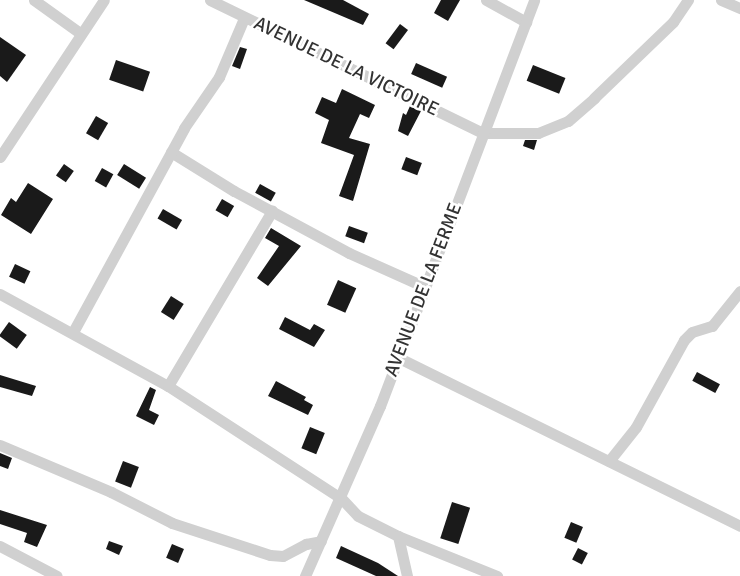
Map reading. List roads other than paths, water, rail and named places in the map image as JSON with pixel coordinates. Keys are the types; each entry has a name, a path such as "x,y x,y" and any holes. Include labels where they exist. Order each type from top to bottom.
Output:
{"street":[{"path":"34,0 80,33"},
{"path":"0,157 80,33 104,0"},
{"name":"AVENUE DE LA VICTOIRE","path":"210,0 483,133"},
{"path":"486,0 526,22"},
{"name":"AVENUE DE LA FERME","path":"305,576 342,499 399,358 534,0"},
{"path":"483,133 538,133 568,121 674,22 688,0"},
{"path":"721,0 740,8"},
{"path":"73,332 171,152 220,76 244,18"},
{"path":"171,152 349,254 425,287"},
{"path":"168,386 272,211"},
{"path":"609,461 636,427 684,340 692,332 712,326 740,292"},
{"path":"0,294 73,332 168,386 342,499 358,516 398,536 497,576"},
{"path":"399,358 740,526"},
{"path":"0,445 111,492 172,523 270,555 284,556 306,544 321,542"},
{"path":"398,536 407,576"},
{"path":"0,546 57,576"}]}
